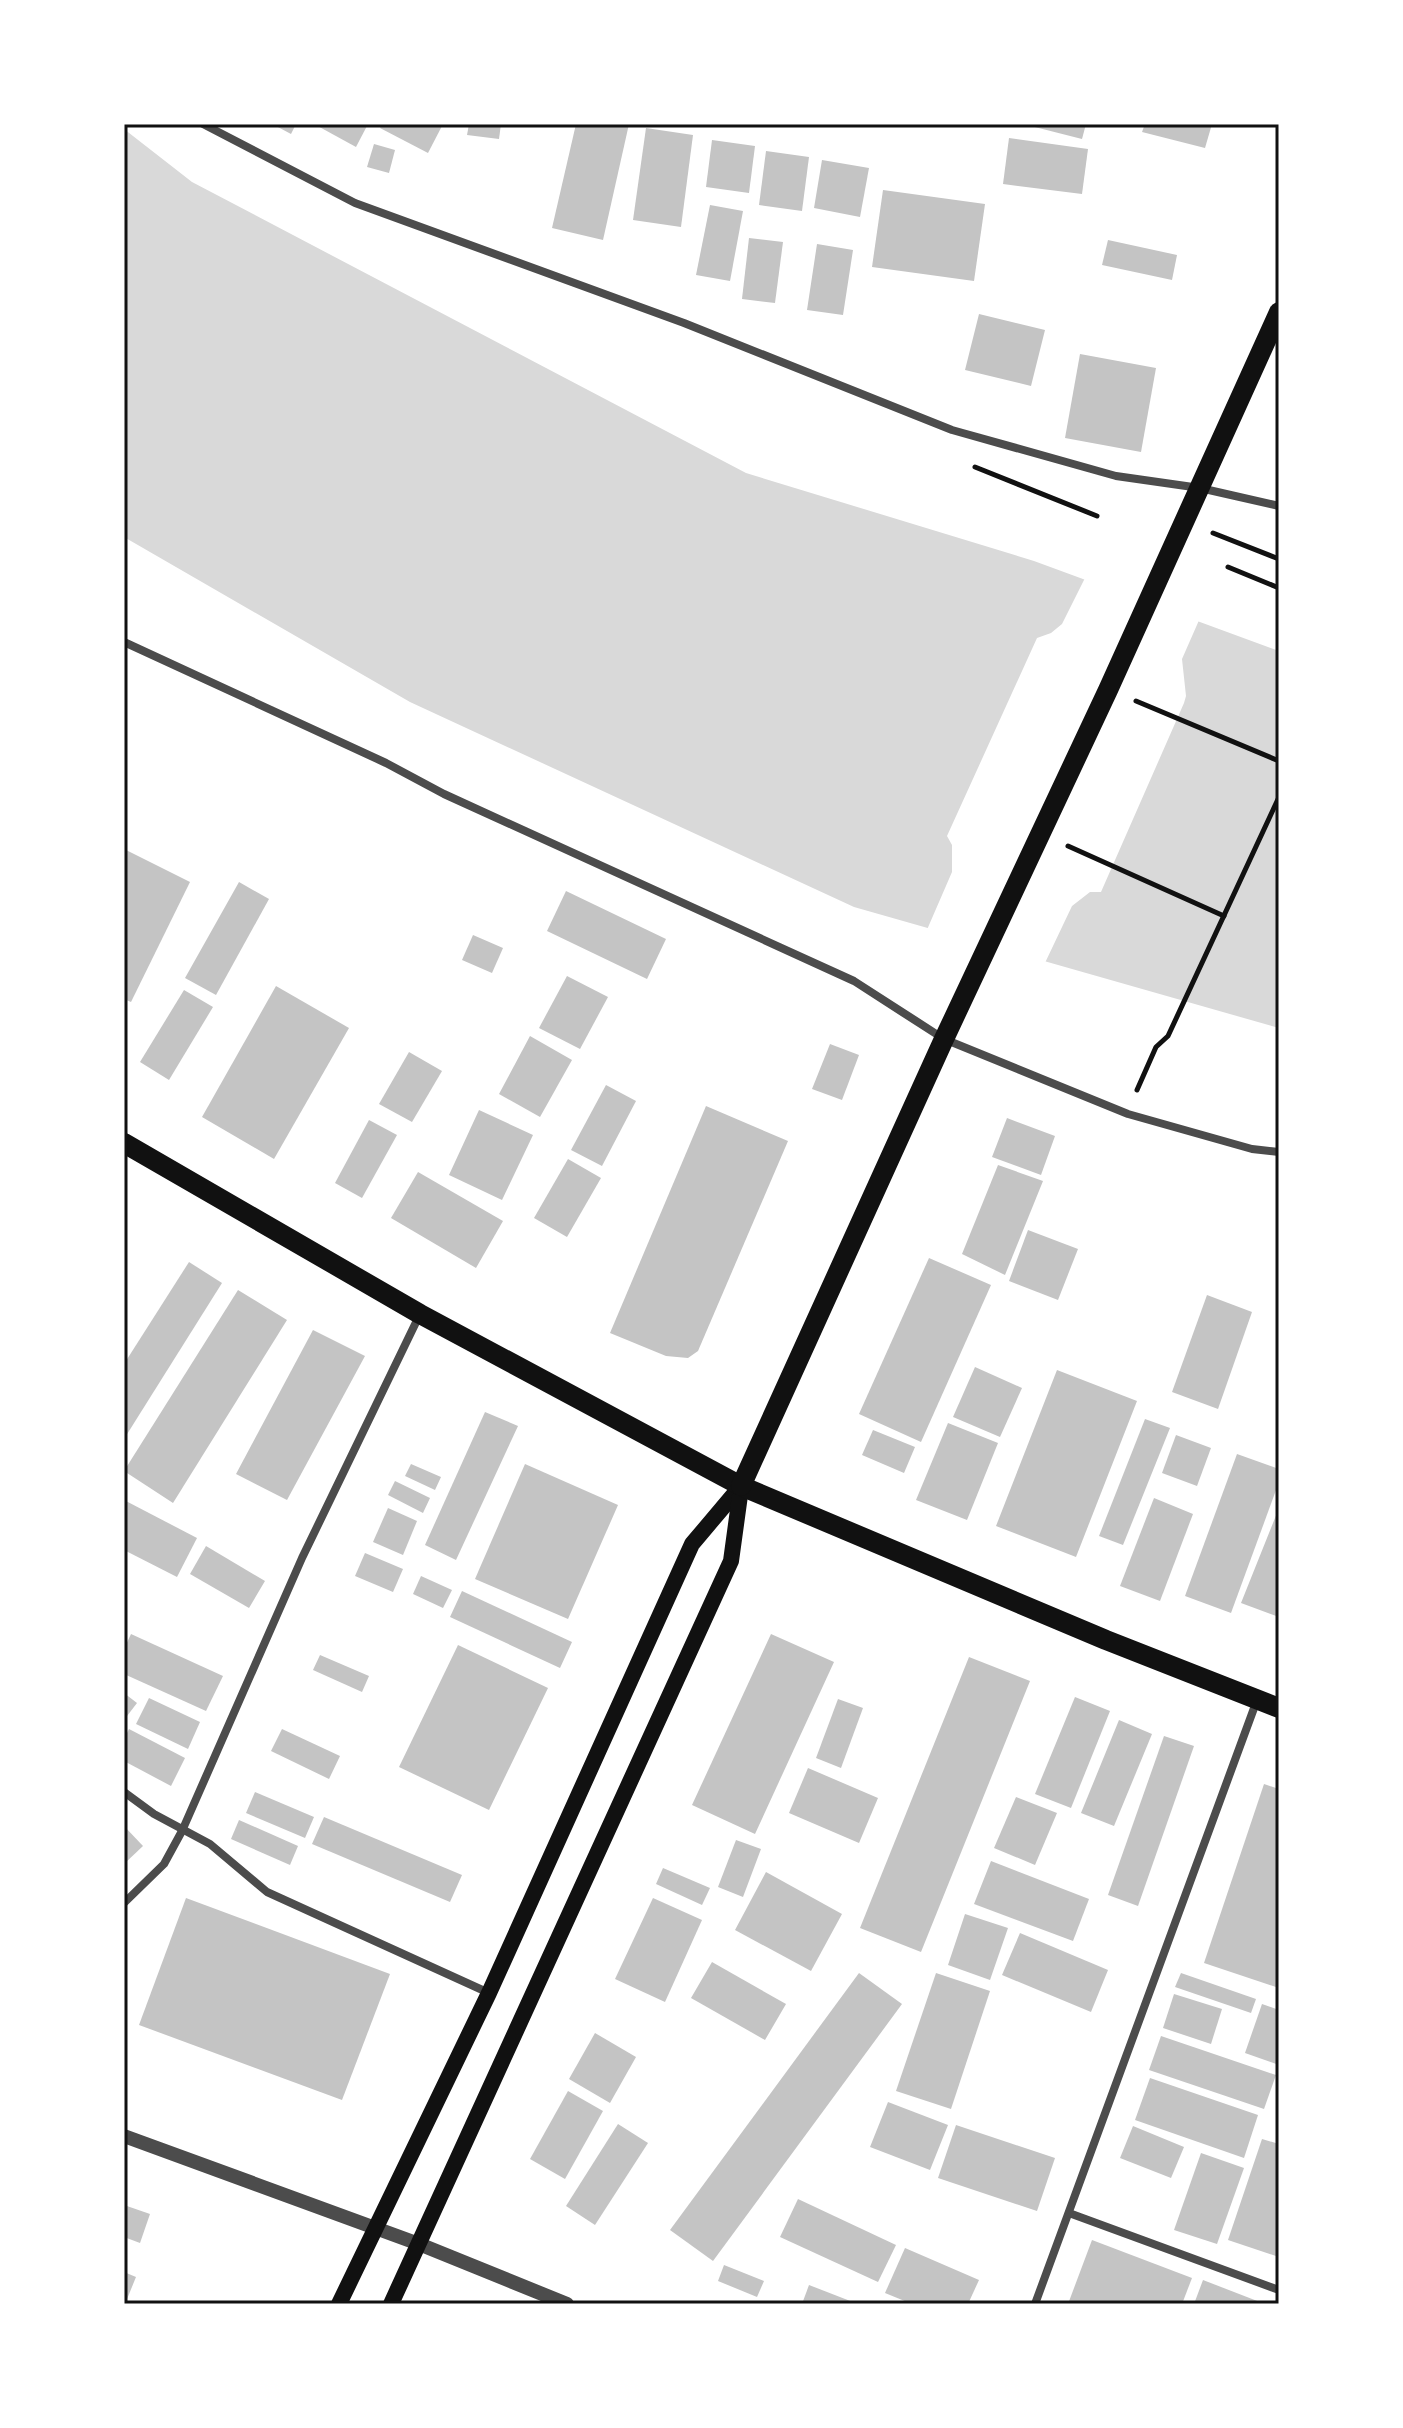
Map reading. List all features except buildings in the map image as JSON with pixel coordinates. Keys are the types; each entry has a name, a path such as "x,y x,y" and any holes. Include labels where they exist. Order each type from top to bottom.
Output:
{"main road":[{"path":"339,2304 489,1993 692,1544 741,1486 1279,312"},
{"path":"124,1143 420,1314 741,1486 1106,1640 1279,1708"},
{"path":"391,2304 731,1561 741,1486"}],"street":[{"path":"203,124 355,203 698,329 952,430 1116,476 1200,488 1279,506"},
{"path":"124,642 386,763 458,800 854,981 944,1039 1128,1114 1252,1149 1279,1152"},
{"path":"124,1903 164,1864 182,1831 302,1558 420,1314"},
{"path":"1035,2304 1257,1699"},
{"path":"124,1792 182,1831 210,1844 267,1892 489,1993"},
{"path":"124,2136 419,2244 567,2304"},
{"path":"1069,2213 1279,2290"}],"path":[{"path":"1240,543 1279,559"},
{"path":"1228,567 1279,588"},
{"path":"1108,690 1279,761"},
{"path":"1144,1073 1156,1047 1168,1036 1279,797"},
{"path":"1038,833 1224,916"}],"shaded area":[{"path":"124,129 192,182 746,473 1034,561 1279,651 1279,1028 854,907 410,702 124,537"}],"pier":[{"path":"1086,576 1200,618 1182,659 1184,703 1101,892 1090,892 1072,906 1044,965 926,932 952,872 952,845 947,836 1037,638 1051,633 1062,624"}]}
